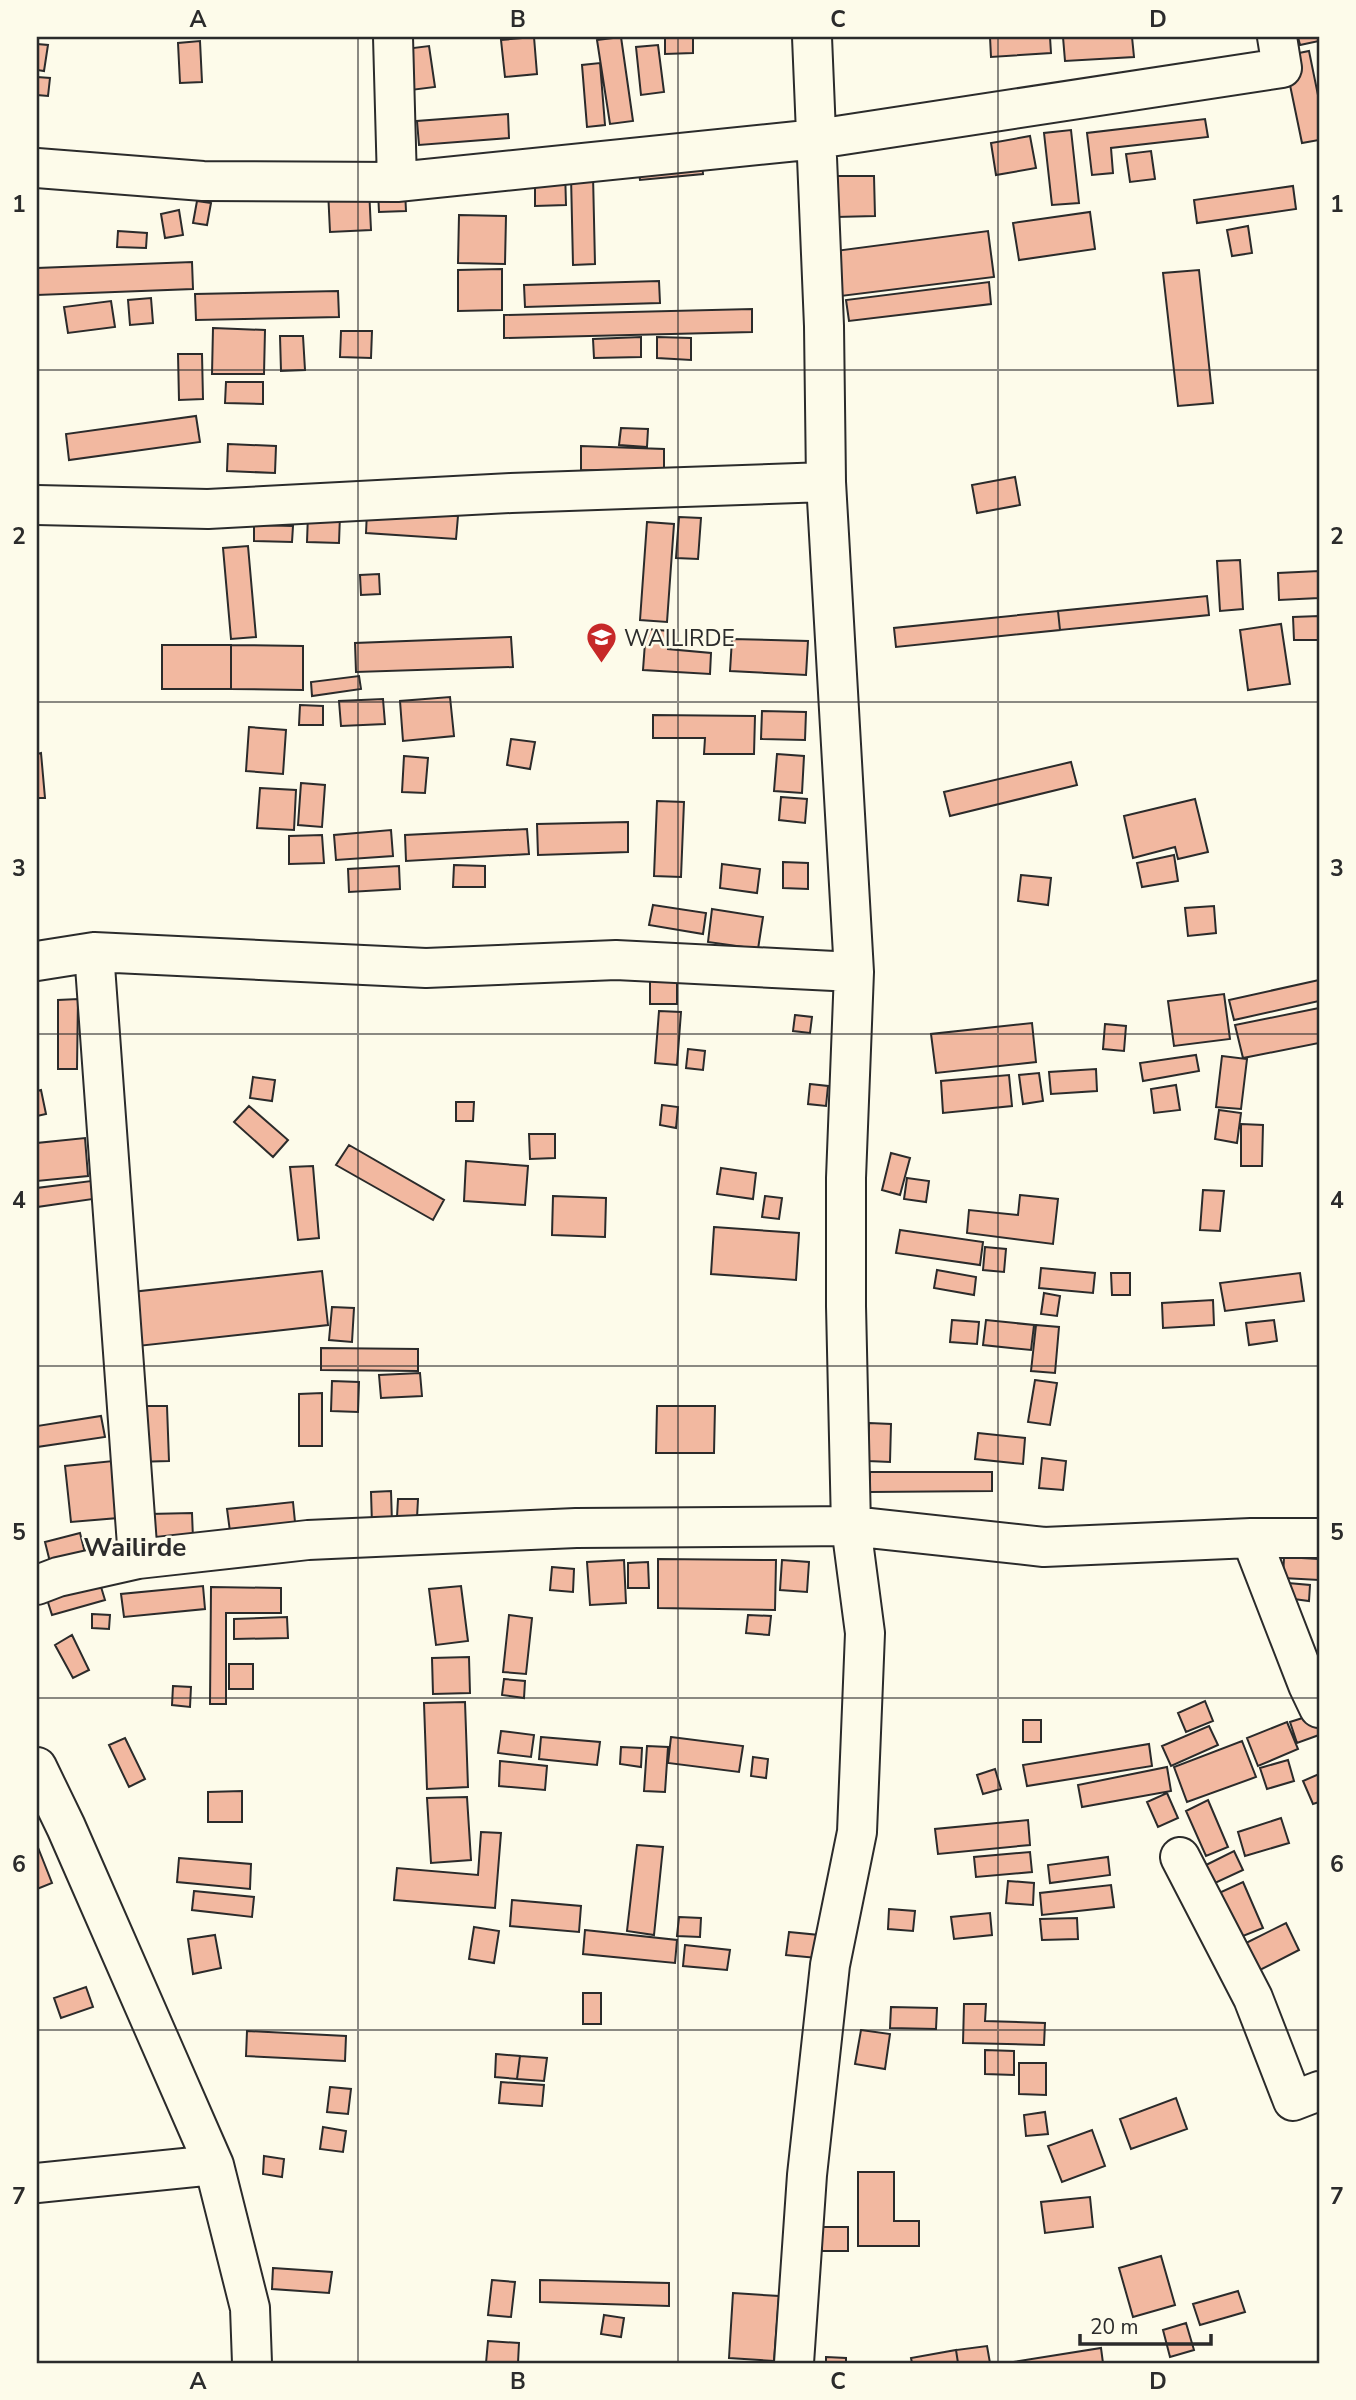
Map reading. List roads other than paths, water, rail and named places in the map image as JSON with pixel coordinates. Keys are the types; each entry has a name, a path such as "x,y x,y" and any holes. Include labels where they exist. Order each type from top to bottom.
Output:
{"street":[{"path":"393,37 397,182"},
{"path":"794,2363 807,2175 830,1965 857,1832 864,1633 851,1526 846,1178 854,972 826,482 823,313 812,37"},
{"path":"37,168 203,181 397,182 817,139 1282,68 1277,37"},
{"path":"37,505 208,509 511,493 826,482"},
{"path":"37,961 94,952 426,968 615,960 854,972"},
{"path":"94,952 138,1559"},
{"path":"37,1585 58,1577 138,1559 309,1540 576,1528 851,1526 1044,1547 1251,1538 1319,1538"},
{"path":"1251,1538 1319,1707"},
{"path":"37,1767 66,1826 214,2165 250,2308 252,2363"},
{"path":"1180,1857 1253,1998 1293,2101 1319,2091"},
{"path":"37,2183 214,2165"}],"place":[{"name":"WAILIRDE","path":"601,665"}],"district":[{"name":"Wailirde","path":"135,1547"}]}
